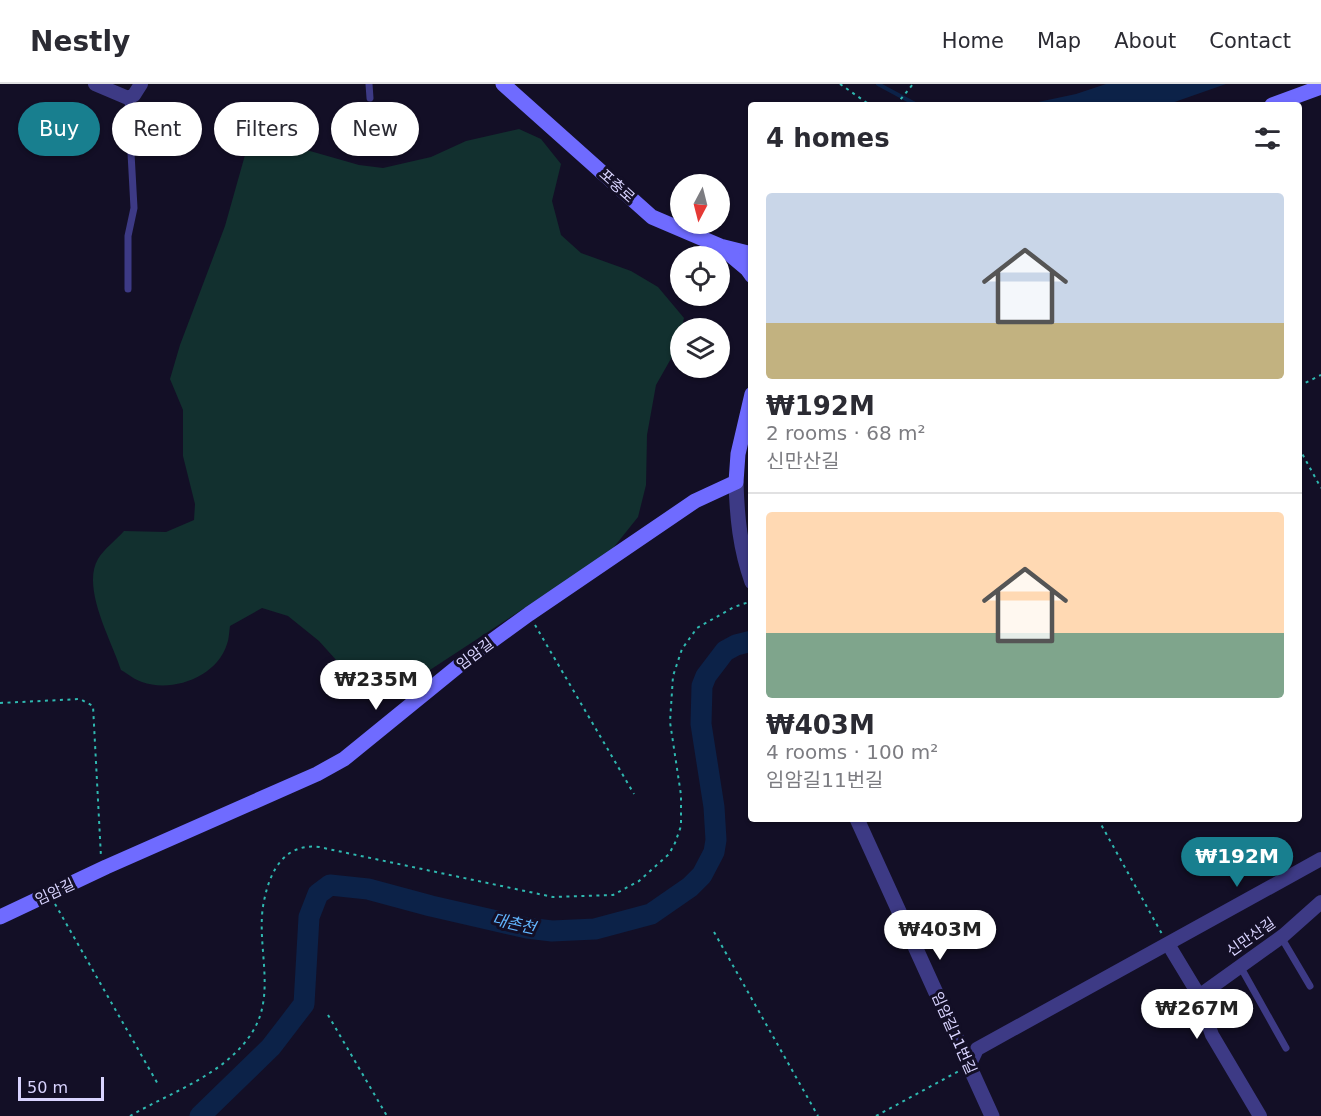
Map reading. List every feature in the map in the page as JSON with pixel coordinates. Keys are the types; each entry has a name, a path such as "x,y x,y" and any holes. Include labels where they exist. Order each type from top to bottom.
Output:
{"main road":[{"name":"포충로","path":"503,84 652,218 720,246"},
{"path":"1280,102 1321,87"},
{"name":"포충로","path":"730,248 748,253"},
{"path":"730,255 748,270"},
{"path":"736,482 738,454 748,411"},
{"name":"임암길","path":"0,918 106,867 317,774 344,759 459,666 530,614 695,501 736,482"}],"street":[{"path":"95,84 128,98 134,95 141,84"},
{"path":"736,482 739,531 748,566"},
{"name":"임암길11번길","path":"858,822 992,1116"},
{"name":"신만산길","path":"969,1066 977,1049 1321,859"},
{"name":"신만산길","path":"1198,996 1281,937 1321,902"},
{"path":"1168,944 1198,996 1212,1035 1260,1116"}],"lane":[{"path":"369,84 369,98"},
{"path":"128,98 134,208 128,236 128,290"},
{"path":"1281,937 1310,986"},
{"path":"1240,966 1286,1048"}],"path":[{"path":"840,84 866,102"},
{"path":"898,102 913,84"},
{"path":"1302,384 1321,375"},
{"path":"1302,453 1321,488"},
{"path":"130,1116 207,1074 230,1058 252,1033 258,1022 263,999 264,901 276,870 291,850 307,846 319,847 553,897 613,895 639,881 669,854 681,826 681,795 670,722 670,696 682,649 697,628 734,607 748,603"},
{"path":"530,614 634,794"},
{"path":"0,704 80,699 93,706 101,858 106,867"},
{"path":"1100,822 1168,944"},
{"path":"50,894 159,1086"},
{"path":"714,932 818,1116"},
{"path":"328,1015 387,1116"},
{"path":"876,1116 969,1066"}],"green space":[{"path":"519,129 541,139 561,164 552,201 561,235 581,253 631,271 658,287 670,301 670,306 674,306 684,318 670,318 670,360 656,385 647,435 646,485 638,517 610,552 407,685 383,681 337,661 319,641 288,616 262,608 230,626 228,642 222,656 204,673 192,679 179,684 154,685 139,681 121,670 95,599 94,571 101,555 124,531 166,532 194,520 195,504 183,456 183,410 170,379 180,345 225,226 245,156 319,156 319,154 359,165 383,168 431,157 466,141"}],"water":[{"path":"1106,84 1226,84 1175,102 1038,102 1076,94"}],"waterway":[{"path":"878,84 911,102"},
{"name":"대촌천","path":"200,1116 271,1047 304,1004 309,917 318,894 330,885 368,889 527,928 552,931 595,929 651,914 690,887 702,875 714,852 716,840 714,807 701,724 702,686 706,676 725,651 748,642"}]}
